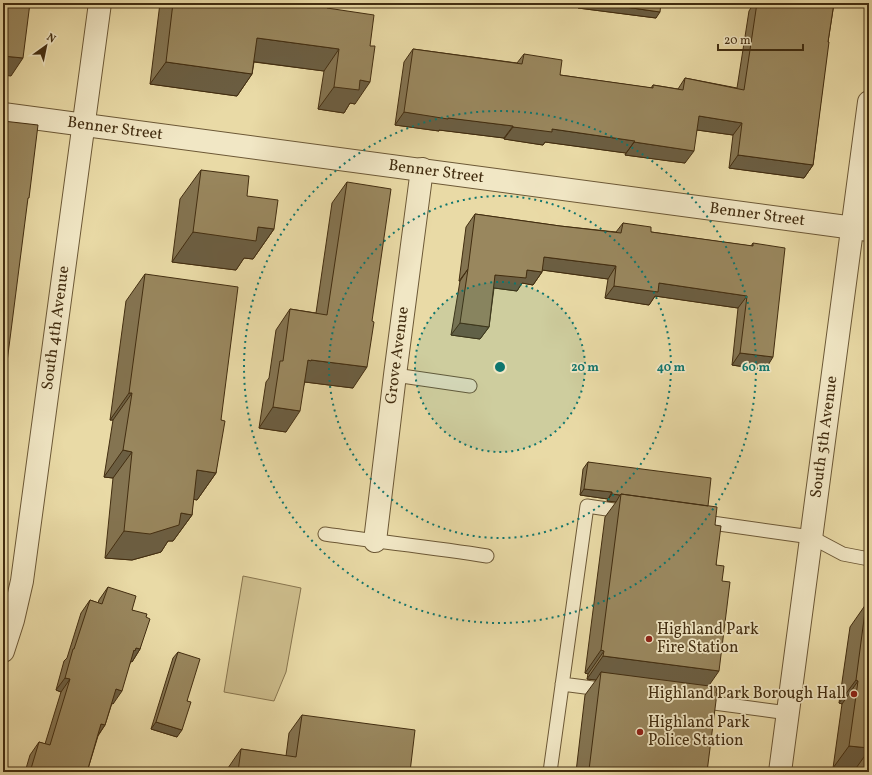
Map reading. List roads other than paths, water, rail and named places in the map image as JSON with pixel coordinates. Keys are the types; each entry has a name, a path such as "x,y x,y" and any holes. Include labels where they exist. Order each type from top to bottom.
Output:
{"street":[{"name":"South 4th Avenue","path":"3,651 13,620 22,581 100,3"},
{"name":"South 5th Avenue","path":"780,772 811,537 860,228 869,102"},
{"name":"Benner Street","path":"3,114 860,228"},
{"name":"Grove Avenue","path":"375,542 422,169"}],"lane":[{"path":"395,375 470,386"},
{"path":"550,772 587,506 641,514"},
{"path":"687,520 811,537 843,554 869,559"},
{"path":"326,534 375,542 450,550 487,556"},
{"path":"562,684 617,691"},
{"path":"686,700 788,713"}],"place":[{"name":"Highland Park Fire Station","path":"649,639"},
{"name":"Highland Park Borough Hall","path":"854,694"},
{"name":"Highland Park Police Station","path":"640,732"}]}
